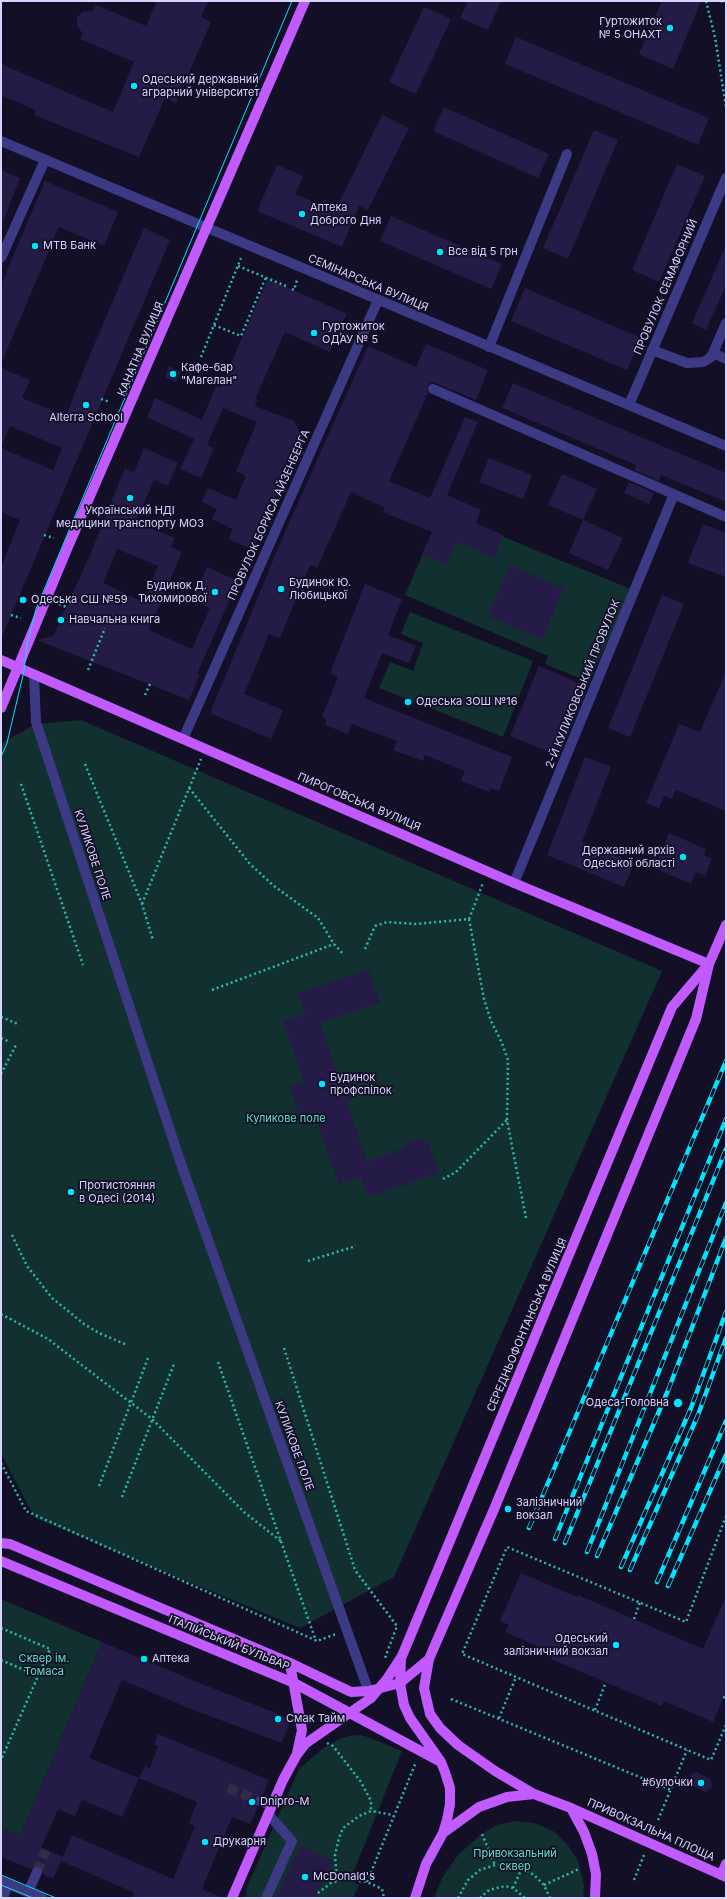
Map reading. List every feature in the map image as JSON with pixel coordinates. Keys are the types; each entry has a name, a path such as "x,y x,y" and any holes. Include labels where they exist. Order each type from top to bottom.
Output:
{"main road":[{"name":"КАНАТНА ВУЛИЦЯ","path":"1,708 67,549 305,1"},
{"name":"ПИРОГОВСЬКА ВУЛИЦЯ","path":"1,660 514,883 708,964"},
{"name":"СЕРЕДНЬОФОНТАНСЬКА ВУЛИЦЯ","path":"429,1659 498,1499 696,1019 708,964 726,925"},
{"name":"СЕРЕДНЬОФОНТАНСЬКА ВУЛИЦЯ","path":"296,1756 305,1744 350,1714 370,1694 379,1689 402,1656 672,1007 708,964"},
{"name":"ІТАЛІЙСЬКИЙ БУЛЬВАР","path":"1,1543 10,1544 290,1664 351,1692 370,1694"},
{"name":"ІТАЛІЙСЬКИЙ БУЛЬВАР","path":"1,1561 294,1683 441,1762"},
{"name":"ПРИВОКЗАЛЬНА ПЛОЩА","path":"402,1656 400,1682 404,1705 410,1718 441,1762 446,1772 450,1788 450,1804 443,1833 426,1864 415,1898"},
{"name":"ПРИВОКЗАЛЬНА ПЛОЩА","path":"429,1659 424,1688 425,1699 430,1714 440,1728 458,1745 496,1771 534,1794 571,1808 724,1876"},
{"path":"379,1689 400,1682 429,1659"},
{"path":"232,1898 270,1810 296,1756 302,1730 290,1664"},
{"name":"ПРИВОКЗАЛЬНА ПЛОЩА","path":"443,1833 479,1807 507,1797 534,1794"},
{"name":"ПРИВОКЗАЛЬНА ПЛОЩА","path":"571,1808 584,1832 592,1854 596,1874 595,1898"},
{"path":"724,1876 726,1864"}],"street":[{"name":"СЕМІНАРСЬКА ВУЛИЦЯ","path":"1,141 726,446"},
{"path":"489,347 567,154"},
{"path":"1,258 45,160"},
{"name":"ПРОВУЛОК СЕМАФОРНИЙ","path":"629,406 726,178"},
{"name":"ПРОВУЛОК БОРИСА АЙЗЕНБЕРГА","path":"183,739 378,300"},
{"path":"652,350 676,360 694,364 710,358 726,323"},
{"path":"713,353 726,360"},
{"path":"433,389 726,517"},
{"name":"2-Й КУЛИКОВСЬКИЙ ПРОВУЛОК","path":"514,883 674,494"},
{"name":"КУЛИКОВЕ ПОЛЕ","path":"34,675 36,722 177,1154 370,1694"},
{"path":"260,1801 270,1810 292,1841 266,1898"},
{"path":"28,1892 37,1872"},
{"path":"3,1898 5,1882 42,1898"}],"path":[{"path":"706,1 715,38 726,107"},
{"path":"721,1 726,3"},
{"path":"201,357 241,258"},
{"path":"238,266 286,286"},
{"path":"214,325 241,336 266,277"},
{"path":"292,289 294,290 297,280"},
{"path":"101,399 110,402"},
{"path":"44,535 54,538"},
{"path":"59,604 66,607"},
{"path":"11,615 21,618"},
{"path":"88,670 105,628"},
{"path":"145,695 150,684"},
{"path":"142,904 204,749"},
{"path":"85,764 142,904 153,940"},
{"path":"21,784 83,965"},
{"path":"189,788 250,864 274,886 318,918 334,944 344,955"},
{"path":"487,871 469,919 484,999 491,1021 502,1043 508,1060 507,1120 526,1218"},
{"path":"365,949 375,926 387,922 416,924 469,919"},
{"path":"212,990 334,944"},
{"path":"1,1018 18,1024"},
{"path":"1,1038 10,1042"},
{"path":"1,1074 16,1045"},
{"path":"443,1179 456,1172 507,1120"},
{"path":"12,1235 27,1266 52,1298 84,1324 99,1333 127,1345"},
{"path":"308,1261 356,1246"},
{"path":"1,1314 48,1339 152,1419 244,1512 282,1542"},
{"path":"284,1348 355,1570 397,1626 385,1658"},
{"path":"98,1486 148,1358"},
{"path":"218,1362 317,1641"},
{"path":"122,1497 174,1364"},
{"path":"1,1463 26,1511 317,1641 347,1630"},
{"path":"726,1516 686,1622 507,1547 462,1654 711,1760 726,1725"},
{"path":"634,1619 640,1602"},
{"path":"1,1628 50,1649 1,1760"},
{"path":"1,1660 38,1676"},
{"path":"499,1718 516,1677"},
{"path":"595,1710 606,1682"},
{"path":"450,1699 671,1790"},
{"path":"316,1737 333,1746 361,1782 371,1801 371,1811"},
{"path":"658,1820 687,1750"},
{"path":"366,1882 418,1757"},
{"path":"336,1881 335,1855 343,1828 359,1816 371,1811 393,1815"},
{"path":"482,1834 495,1865"},
{"path":"634,1880 644,1855"},
{"path":"458,1898 468,1880 480,1870 495,1865 508,1864 522,1868 534,1875 544,1885 550,1898"},
{"path":"513,1888 522,1868"},
{"path":"544,1885 580,1869"},
{"path":"318,1893 331,1883 344,1879 366,1882 382,1889 384,1898"},
{"path":"480,1898 489,1890 496,1887 513,1888 525,1898"}],"green space":[{"path":"442,509 518,543 631,589 589,682 545,664 548,656 405,595"},
{"path":"410,612 533,661 503,737 379,688 390,662 413,671 423,643 401,634"},
{"name":"Куликове поле","path":"81,720 662,971 394,1577 300,1628 35,1518 1,1454 1,746 3,742 36,724"},
{"name":"Сквер ім. Томаса","path":"1,1599 102,1642 20,1836 5,1830 1,1839"},
{"path":"353,1735 365,1736 402,1751 350,1881 359,1885 353,1898 246,1898 247,1887 299,1769 322,1749 339,1739"},
{"name":"Привокзальний сквер","path":"516,1821 534,1823 553,1831 567,1844 578,1861 584,1885 583,1898 434,1898 442,1878 458,1855 478,1837 496,1825"}],"building":[{"path":"157,1 208,1 201,17 211,22 176,103 165,98 139,157 34,115 36,110 1,95 1,64 113,112 134,62 80,39 83,34 77,26 77,18 82,12 93,11 96,5 146,26"},
{"path":"468,1 501,1 488,30 460,18"},
{"name":"Гуртожиток № 5 ОНАХТ","path":"662,1 701,1 673,69 639,54"},
{"path":"424,7 451,19 416,94 389,82"},
{"path":"516,37 709,118 698,145 505,64"},
{"path":"444,107 549,154 538,178 433,131"},
{"path":"382,115 409,128 368,210 359,206 342,247 257,211 277,165 303,176 295,194 335,211"},
{"path":"594,130 618,140 568,259 543,248"},
{"path":"677,164 705,176 659,282 632,270"},
{"path":"1,170 20,178 2,224 1,224"},
{"name":"МТВ Банк","path":"45,181 118,212 104,246 59,227 1,364 1,285"},
{"path":"391,216 502,264 491,289 380,241"},
{"path":"144,228 170,240 1,639 1,567 20,520 1,512 1,448 53,470 62,448 10,426 1,447 1,368 30,380 22,398 66,416 86,364"},
{"path":"726,245 726,285 706,330 692,323"},
{"path":"268,279 347,314 343,321 346,322 330,352 285,332 256,397 257,400 255,406 294,421 302,436 253,550 228,539 233,529 212,519 217,509 202,502 208,488 236,500 246,476 236,471 257,422 223,408 207,445 214,448 201,478 180,469 194,439 147,417 155,398 202,420 216,386 220,388"},
{"path":"525,288 641,338 627,370 511,321"},
{"path":"426,344 488,370 476,400 433,382 429,384 427,389 428,393 389,481 430,498 465,417 478,422 447,495 481,510 476,523 503,535 494,558 457,542 447,565 422,554 432,532 383,512 385,508 351,492 317,568 310,565 280,638 269,634 244,694 283,710 271,739 210,713 281,541 368,346 416,367"},
{"name":"Кафе-бар \"Магелан\"","path":"169,366 181,372 176,382 165,377"},
{"path":"513,383 726,473 726,502 661,475 659,481 634,470 636,465 502,408"},
{"path":"144,448 178,463 168,486 154,480 136,522 175,538 171,547 182,552 149,630 192,649 210,608 192,600 207,567 238,581 197,674 200,675 189,700 37,640 53,636 90,555 125,468 134,472","holes":["117,549 158,566 143,602 103,583"]},
{"path":"489,458 532,475 523,499 479,482"},
{"path":"562,474 597,489 583,520 548,505"},
{"path":"629,482 654,493 649,504 624,493"},
{"path":"583,520 623,538 608,570 569,553"},
{"path":"703,524 726,533 726,577 688,563"},
{"path":"510,565 564,588 542,639 488,616"},
{"path":"365,584 402,599 388,635 416,646 409,663 382,653 364,698 512,757 499,791 490,788 489,792 461,781 465,771 425,755 423,761 393,750 397,741 352,724 348,734 325,725 327,720 322,717 338,677 330,673"},
{"path":"662,595 684,604 630,737 608,728"},
{"path":"539,666 588,687 559,756 510,736"},
{"path":"726,672 726,811 676,790 672,799 664,796 659,808 646,803 679,724 700,732"},
{"path":"585,757 611,767 582,842 634,864 624,887 547,855"},
{"name":"Державний архів Одеської області","path":"669,833 706,849 704,855 712,859 705,876 696,872 691,884 654,868"},
{"name":"Будинок профспілок","path":"368,969 380,1003 320,1023 340,1081 345,1079 352,1100 347,1102 367,1161 407,1147 406,1143 422,1138 425,1143 428,1142 439,1173 368,1197 361,1177 339,1184 317,1122 303,1126 290,1086 304,1082 283,1021 305,1014 298,993"},
{"name":"Одеський залізничний вокзал","path":"521,1573 577,1597 578,1595 703,1649 726,1596 726,1691 713,1722 664,1701 662,1706 551,1659 553,1653 505,1632 509,1625 500,1621"},
{"path":"102,1642 291,1719 282,1743 191,1709 122,1680 89,1758 139,1778 145,1766 150,1768 158,1746 154,1745 158,1734 269,1780 263,1795 256,1796 254,1799 255,1805 258,1807 250,1824 232,1817 202,1889 224,1898 132,1898 135,1893 61,1861 53,1879 43,1874 42,1869 39,1866 31,1869 1,1857 1,1839 5,1830 20,1836","holes":["139,1778 197,1802 189,1823 195,1826 173,1879 72,1835 63,1857 41,1848 58,1809 75,1816 82,1800 122,1817"]},
{"name":"#булочки","path":"696,1772 710,1779 712,1784 711,1789 705,1792 691,1785 688,1781 692,1773"},
{"name":"McDonald's","path":"301,1845 333,1861 315,1898 275,1898"}],"tunnel":[{"path":"228,1788 260,1801"},
{"path":"37,1872 46,1850"}],"tram line":[{"path":"1,757 7,743 24,671 27,644 36,609 292,1"},
{"path":"1,1875 56,1898"},
{"path":"1,1885 33,1898"}],"railway":[{"path":"529,1528 726,1061"},
{"path":"555,1539 726,1119"},
{"path":"565,1543 726,1149"},
{"path":"587,1552 726,1203"},
{"path":"597,1556 669,1388 726,1238"},
{"path":"621,1567 691,1408 726,1312"},
{"path":"630,1570 698,1415 726,1338"},
{"path":"657,1582 726,1421"},
{"path":"668,1586 726,1455"}],"place":[{"name":"Гуртожиток № 5 ОНАХТ","path":"670,28"},
{"name":"Одеський державний аграрний університет","path":"134,86"},
{"name":"Аптека Доброго Дня","path":"302,214"},
{"name":"МТВ Банк","path":"35,246"},
{"name":"Все від 5 грн","path":"440,252"},
{"name":"Гуртожиток ОДАУ № 5","path":"314,333"},
{"name":"Кафе-бар \"Магелан\"","path":"173,374"},
{"name":"Alterra School","path":"86,405"},
{"name":"Український НДІ медицини транспорту МОЗ","path":"130,498"},
{"name":"Будинок Ю. Любицької","path":"281,589"},
{"name":"Будинок Д. Тихомирової","path":"215,592"},
{"name":"Одеська CШ №59","path":"23,600"},
{"name":"Навчальна книга","path":"61,620"},
{"name":"Одеська ЗОШ №16","path":"408,702"},
{"name":"Державний архів Одеської області","path":"683,857"},
{"name":"Будинок профспілок","path":"322,1084"},
{"name":"Протистояння в Одесі (2014)","path":"71,1192"},
{"name":"Одеса-Головна","path":"678,1403"},
{"name":"Залізничний вокзал","path":"508,1509"},
{"name":"Одеський залізничний вокзал","path":"616,1645"},
{"name":"Аптека","path":"144,1659"},
{"name":"Смак Тайм","path":"278,1719"},
{"name":"#булочки","path":"701,1783"},
{"name":"Dnipro-M","path":"252,1802"},
{"name":"Друкарня","path":"205,1842"},
{"name":"McDonald's","path":"305,1877"}]}
